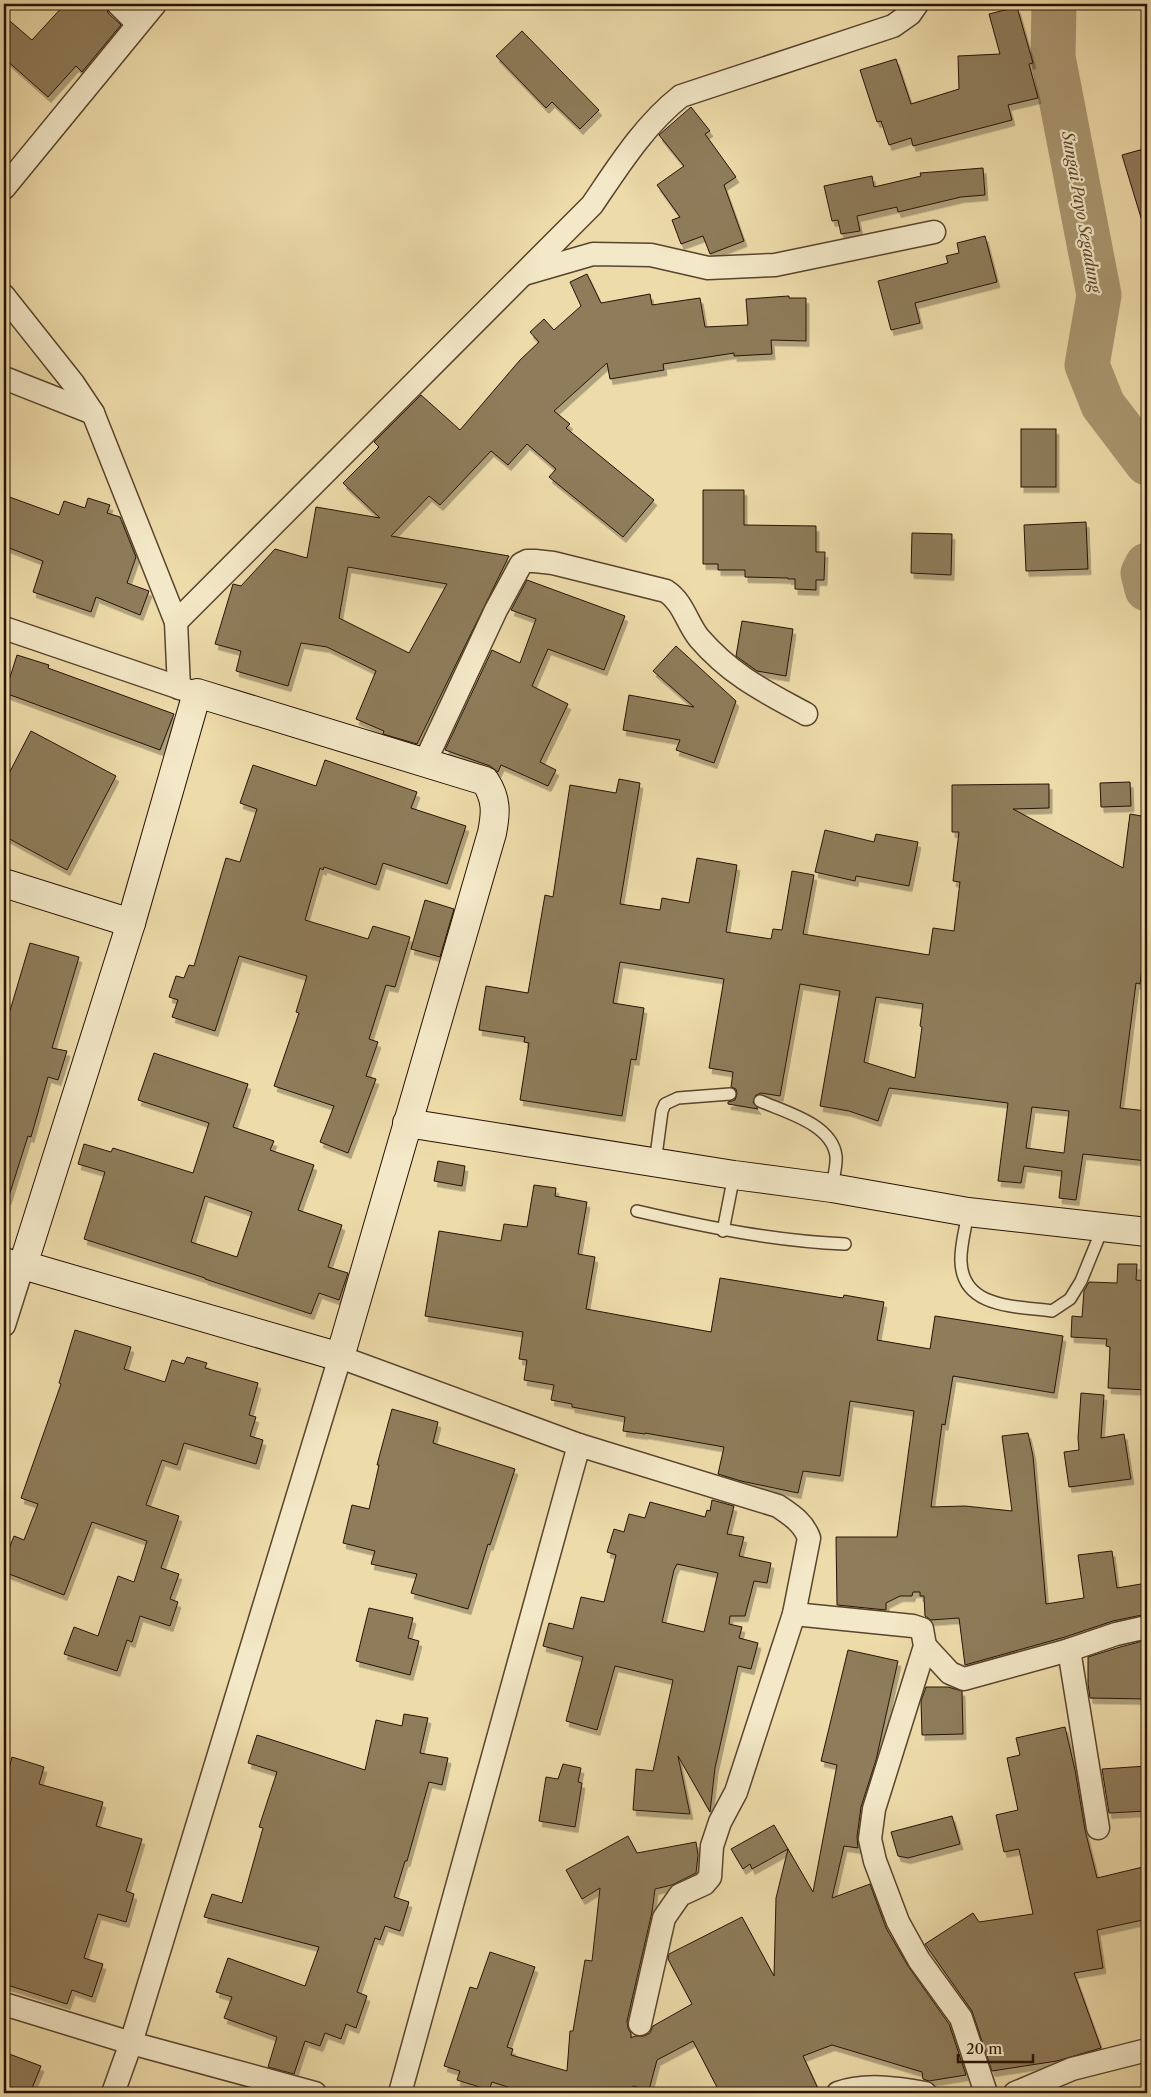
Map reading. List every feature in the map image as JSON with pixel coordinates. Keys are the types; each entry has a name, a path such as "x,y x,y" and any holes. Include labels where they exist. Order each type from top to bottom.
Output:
{"street":[{"path":"118,4 138,24"},
{"path":"4,188 155,4"},
{"path":"176,622 592,205 628,153 661,112 681,96 894,26 910,14 917,4"},
{"path":"523,274 593,254 651,255 708,268 776,265 934,232"},
{"path":"4,296 73,383 93,413 176,622 188,691 131,924 13,1262 4,1325"},
{"path":"4,378 93,413"},
{"path":"424,764 496,610 521,564 527,561 553,563 666,591 679,603 698,637 724,664 748,683 806,714"},
{"path":"4,628 188,691 485,782 491,790 496,803 495,817 340,1357 131,2044 113,2093"},
{"path":"4,883 131,924"},
{"path":"407,1123 654,1163 832,1188 968,1212 1147,1232"},
{"path":"13,1262 340,1357 579,1445 778,1506 796,1518 806,1529 809,1538 794,1614 736,1792 720,1822 712,1846 710,1877 704,1884 680,1895 664,1918 640,2024"},
{"path":"400,2093 579,1445"},
{"path":"794,1614 913,1626 922,1629 924,1646 874,1809 870,1838 875,1861 898,1922 919,1960 961,2018 986,2093"},
{"path":"924,1646 950,1673 964,1679 1069,1650 1116,1634 1147,1627"},
{"path":"1069,1650 1098,1828"},
{"path":"4,2004 131,2044 315,2093"},
{"path":"1015,2093 1072,2069 1147,2050"},
{"path":"838,2093 850,2089 882,2088 924,2093"}],"lane":[{"path":"654,1163 662,1111 665,1104 678,1098 730,1094"},
{"path":"760,1101 816,1127 828,1139 836,1156 832,1188"},
{"path":"723,1231 734,1175"},
{"path":"637,1211 723,1231 803,1242 845,1244"},
{"path":"968,1212 960,1261 964,1281 977,1295 990,1302 1052,1312 1070,1299 1082,1281 1103,1227"}],"building":[{"path":"65,4 105,4 108,13 121,25 82,72 76,66 48,97 4,58 4,16 32,40"},
{"path":"1017,7 1033,63 1029,64 1038,98 1008,105 1012,120 913,146 911,138 889,145 881,121 877,122 860,70 896,59 911,104 959,89 958,56 1000,54 989,14"},
{"path":"522,31 599,110 580,129 552,102 546,108 496,56"},
{"path":"691,107 710,131 705,134 736,177 724,185 744,241 710,254 703,236 681,244 672,220 680,217 657,185 684,166 659,135"},
{"path":"1147,148 1147,220 1142,221 1122,155"},
{"path":"983,168 985,195 961,197 898,212 897,207 857,216 860,231 841,234 838,220 832,221 824,186 872,176 874,187 921,176 920,173"},
{"path":"985,236 997,282 915,303 920,323 891,330 878,281 948,263 946,256 959,253 957,243"},
{"path":"587,274 601,303 650,294 652,305 700,298 705,327 748,325 746,299 789,296 789,298 806,298 806,341 771,340 772,354 734,356 734,353 663,364 664,370 610,379 607,363 554,411 570,424 566,428 654,500 623,537 549,477 556,469 527,444 508,465 491,451 440,505 429,496 391,536 509,556 417,744 383,734 384,731 356,719 376,671 327,647 301,643 288,686 236,671 241,651 215,644 233,584 241,586 275,549 307,558 316,507 380,518 343,483 379,447 374,442 421,395 460,430 520,360 539,342 530,332 544,319 554,330 581,306 570,282","holes":["348,567 447,584 409,653 339,618"]},
{"path":"1021,429 1056,429 1056,487 1021,487"},
{"path":"703,490 744,490 744,525 816,526 816,552 825,552 824,580 816,580 816,590 795,589 795,579 745,577 745,570 718,570 718,564 703,564"},
{"path":"4,495 59,515 64,501 85,508 88,498 110,505 107,513 120,517 136,557 127,583 149,591 140,615 96,597 91,612 33,592 43,561 4,546"},
{"path":"1086,522 1088,569 1026,571 1024,525"},
{"path":"912,533 952,534 951,575 911,573"},
{"path":"527,580 625,616 604,670 548,649 532,686 568,704 540,762 556,770 548,786 501,765 498,772 490,766 445,750 492,650 520,663 536,619 511,610"},
{"path":"742,621 793,629 786,676 757,671 736,656"},
{"path":"676,646 736,701 714,763 676,750 680,740 623,730 629,695 694,707 653,671"},
{"path":"17,655 49,665 48,668 174,714 160,750 5,693"},
{"path":"31,731 116,776 67,870 4,836 4,783"},
{"path":"325,760 417,792 411,808 466,826 447,884 383,863 376,885 324,867 323,870 320,868 305,920 368,939 373,926 410,937 395,987 386,985 369,1039 378,1042 366,1076 376,1079 348,1153 320,1142 334,1106 274,1086 299,1013 296,1012 307,976 239,956 215,1031 172,1017 178,1000 169,997 176,976 184,978 189,965 194,966 226,858 240,862 257,809 240,803 253,765 316,786"},
{"path":"619,779 640,783 620,904 660,910 662,898 689,903 697,858 737,865 726,932 771,939 773,929 782,930 792,871 814,875 803,934 929,955 933,928 954,931 960,882 953,881 959,832 952,832 952,785 1049,784 1049,808 1013,809 1123,868 1130,814 1147,817 1147,930 1140,984 1136,983 1120,1108 1147,1111 1147,1161 1083,1154 1076,1200 1059,1198 1062,1171 1024,1166 1021,1183 998,1181 1008,1103 889,1088 878,1121 849,1111 820,1106 840,991 800,984 780,1096 761,1093 756,1095 753,1102 758,1109 728,1104 728,1102 735,1100 737,1094 736,1089 731,1087 733,1072 709,1068 724,979 620,962 613,1003 644,1008 636,1060 631,1059 622,1116 520,1100 529,1043 524,1042 525,1037 479,1030 486,986 528,993 545,895 553,897 570,785 616,793","holes":["876,997 923,1004 915,1078 864,1062","1032,1107 1069,1111 1064,1153 1026,1148"]},
{"path":"1130,782 1131,806 1101,807 1100,783"},
{"path":"825,830 874,842 876,834 918,842 909,886 856,876 855,881 815,872"},
{"path":"425,900 454,909 440,957 411,949"},
{"path":"30,943 79,957 52,1048 67,1051 58,1080 48,1077 31,1137 28,1136 8,1199 4,1198 4,1031"},
{"path":"154,1053 248,1084 233,1127 274,1141 270,1150 314,1165 298,1210 342,1225 328,1267 348,1273 339,1300 319,1293 311,1314 84,1239 105,1172 78,1164 84,1144 111,1152 113,1148 193,1173 209,1123 138,1100","holes":["205,1196 252,1212 237,1257 191,1242"]},
{"path":"438,1161 465,1166 462,1186 434,1181"},
{"path":"534,1185 556,1188 555,1196 587,1202 578,1254 595,1257 586,1309 711,1332 720,1278 843,1298 844,1295 884,1302 877,1340 930,1349 935,1316 1063,1336 1054,1393 953,1376 945,1425 942,1424 931,1507 965,1506 1012,1511 1002,1436 1028,1433 1033,1456 1046,1604 1084,1598 1078,1555 1112,1551 1117,1588 1147,1583 1147,1614 1113,1621 1065,1637 965,1665 959,1618 931,1620 925,1616 924,1596 920,1596 920,1592 913,1592 912,1596 900,1596 886,1603 886,1610 837,1605 836,1537 897,1537 914,1411 850,1401 840,1476 803,1471 798,1493 718,1474 724,1447 623,1431 625,1417 572,1407 572,1404 551,1400 554,1385 524,1380 527,1360 519,1359 523,1332 425,1316 439,1231 501,1241 504,1224 527,1227"},
{"path":"1118,1264 1137,1264 1136,1280 1147,1281 1147,1390 1108,1388 1110,1347 1106,1346 1107,1339 1071,1337 1072,1316 1082,1317 1084,1291 1089,1282 1117,1283"},
{"path":"75,1330 131,1347 124,1369 165,1382 172,1360 184,1364 187,1357 207,1363 205,1368 258,1383 249,1415 256,1417 250,1436 263,1440 256,1464 184,1443 177,1465 162,1460 146,1505 179,1516 161,1568 179,1574 170,1599 178,1602 170,1626 140,1616 132,1642 127,1640 117,1671 64,1654 74,1627 98,1636 118,1576 134,1582 147,1541 92,1522 64,1595 4,1572 4,1562 14,1536 24,1540 38,1504 21,1498 61,1384 59,1383"},
{"path":"1081,1393 1104,1395 1101,1438 1124,1434 1131,1479 1069,1487 1064,1452 1079,1450"},
{"path":"392,1409 438,1422 433,1443 515,1469 490,1545 488,1544 468,1609 411,1593 417,1574 371,1564 375,1551 343,1543 352,1505 369,1509 379,1465 377,1465"},
{"path":"712,1500 734,1506 727,1534 744,1537 739,1556 771,1563 767,1583 754,1581 745,1616 730,1616 729,1624 742,1627 739,1638 758,1643 751,1669 738,1666 715,1768 710,1812 678,1756 690,1814 633,1810 636,1769 653,1771 673,1680 615,1666 597,1730 566,1721 583,1657 543,1646 549,1623 573,1629 581,1597 604,1602 616,1555 607,1552 614,1529 624,1532 629,1514 645,1518 650,1502 705,1517 707,1510 710,1511","holes":["677,1564 718,1573 704,1632 662,1622"]},
{"path":"369,1608 413,1618 408,1638 419,1641 410,1675 356,1661"},
{"path":"1147,1640 1147,1699 1090,1698 1088,1657"},
{"path":"848,1650 898,1661 876,1760 861,1807 857,1837 858,1848 844,1846 832,1898 870,1884 886,1928 908,1966 949,2024 966,2075 929,2081 923,2079 922,2072 832,2045 803,2056 820,2093 720,2093 693,2041 657,2060 649,2090 633,2086 630,2093 527,2093 492,2082 489,2090 457,2080 460,2071 444,2066 470,1987 477,1989 490,1952 535,1967 507,2047 513,2049 511,2055 567,2071 570,2031 573,2031 585,1960 592,1961 600,1888 582,1899 566,1870 628,1836 637,1853 696,1842 698,1855 696,1873 672,1885 655,1889 652,1912 627,2021 631,2038 650,2033 653,2026 692,2004 668,1959 669,1954 742,1917 774,1976 776,1898 788,1849 813,1892 837,1765 821,1761"},
{"path":"926,1687 948,1687 962,1691 963,1734 922,1735 921,1701"},
{"path":"404,1714 428,1718 420,1753 448,1758 442,1785 429,1782 407,1861 405,1861 394,1897 409,1902 400,1931 385,1926 380,1940 375,1938 357,1992 367,1996 356,2028 346,2024 341,2039 325,2033 320,2046 305,2041 294,2074 268,2067 277,2037 224,2018 232,1997 216,1992 228,1958 305,1986 319,1947 204,1917 212,1894 242,1903 263,1828 259,1827 277,1772 248,1763 257,1735 365,1770 376,1720 402,1726"},
{"path":"1065,1727 1075,1770 1085,1830 1097,1878 1147,1866 1147,1919 1097,1930 1103,1968 1074,1973 1101,2048 1057,2061 992,2071 972,2011 925,1944 973,1913 979,1922 1033,1914 1019,1849 1004,1852 996,1815 1018,1810 1007,1758 1020,1755 1016,1738"},
{"path":"12,1757 44,1767 39,1784 103,1802 96,1826 142,1839 126,1891 134,1894 126,1922 98,1914 84,1958 103,1964 92,1997 72,1990 67,2004 4,1984 4,1771 8,1772"},
{"path":"563,1764 581,1768 578,1782 582,1783 575,1827 539,1821 546,1777 558,1779"},
{"path":"1147,1766 1147,1811 1109,1813 1102,1769"},
{"path":"952,1816 960,1844 908,1858 898,1856 891,1832"},
{"path":"774,1825 788,1849 752,1869 750,1864 743,1869 731,1849"},
{"path":"4,2052 41,2066 30,2093 4,2093"}],"waterway":[{"name":"Sungai Payo Segadung","path":"1054,4 1053,57 1099,295 1087,365 1103,405 1147,463"},
{"name":"Sungai Payo Segadung","path":"1147,565 1143,573 1147,589"}]}
